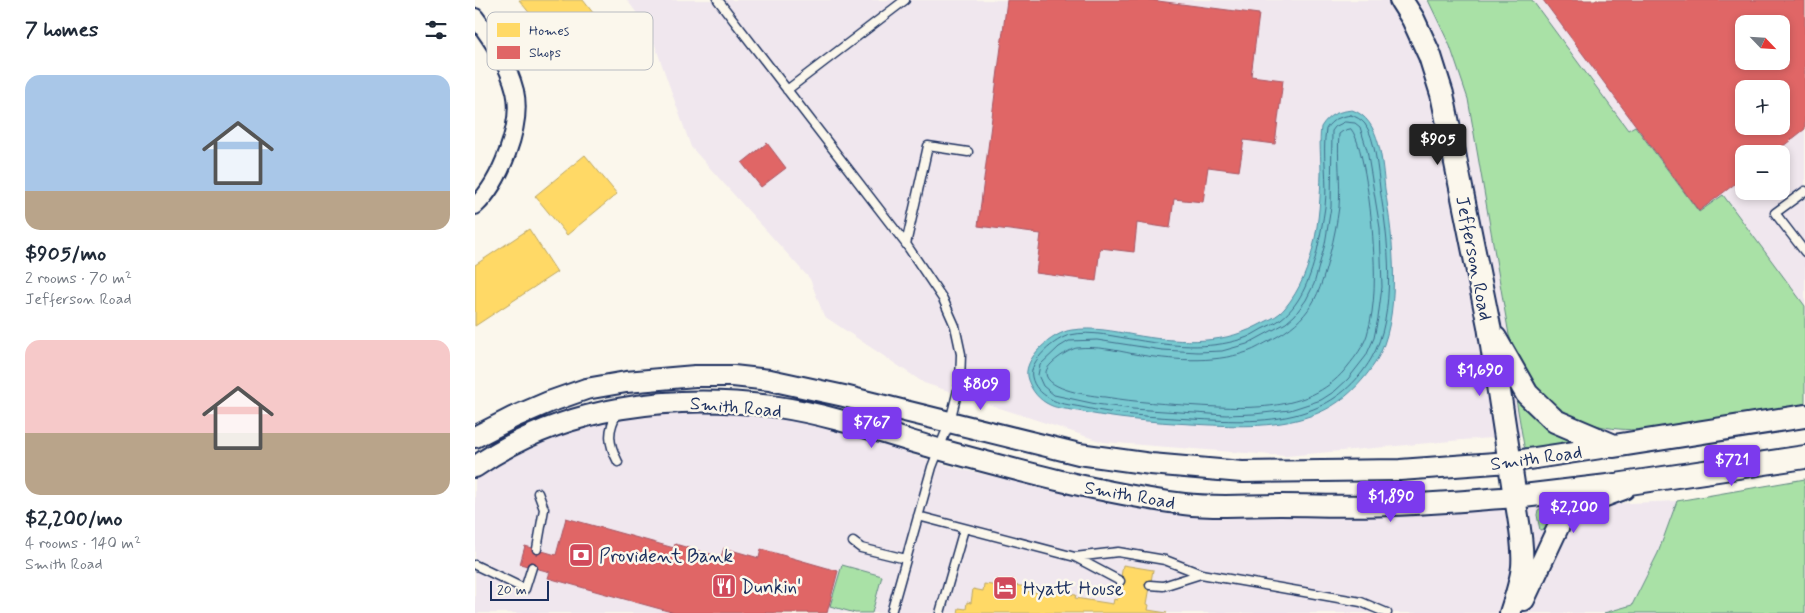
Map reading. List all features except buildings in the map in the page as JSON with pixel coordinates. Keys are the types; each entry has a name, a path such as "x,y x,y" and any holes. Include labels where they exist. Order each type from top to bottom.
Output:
{"main road":[{"name":"Jefferson Road","path":"1401,0 1413,19 1430,56 1442,94 1489,326 1515,497"},
{"path":"1489,326 1527,394 1534,401 1555,421 1614,446"},
{"name":"Smith Road","path":"1614,446 1805,416"},
{"name":"Smith Road","path":"1515,497 1805,457"}],"street":[{"path":"475,17 487,33"},
{"path":"475,206 481,201 497,176 509,148 515,120 515,92 508,70"},
{"name":"Smith Road","path":"475,437 522,413 587,389 626,382 695,376 733,376 770,380 844,396 1079,454 1151,464 1242,472 1400,470 1509,462 1614,446"},
{"name":"Smith Road","path":"475,467 500,452 565,423 620,408 663,402 701,400 779,407 1083,486 1185,504 1226,507 1265,505 1390,505 1515,497"},
{"path":"1518,613 1562,519 1584,504 1653,479"},
{"name":"Jefferson Road","path":"1510,613 1522,566 1521,538 1515,497"}],"lane":[{"path":"718,0 906,244 943,299 955,326 961,354 960,382 950,421 918,516 891,613"},
{"path":"787,90 905,0"},
{"path":"906,244 928,146 968,152"},
{"path":"1805,191 1775,213 1805,252"},
{"path":"618,462 614,455 609,435 611,423 620,408"},
{"path":"537,493 543,509 537,549"},
{"path":"918,516 1075,557 1120,581"},
{"path":"940,613 964,529"},
{"path":"853,542 861,548 906,559"},
{"path":"1075,557 1118,552 1165,560 1201,574 1361,602 1382,612"},
{"path":"475,565 525,589 532,567"},
{"path":"1150,586 1163,586 1201,574"}],"shaded area":[{"path":"627,0 1805,0 1805,405 1630,431 1613,430 1462,440 1286,456 1103,442 924,383 824,316 810,279 691,147 653,39 653,12 636,12"},
{"path":"721,408 790,417 872,437 915,456 956,468 1113,504 1219,514 1485,509 1677,501 1658,553 1632,605 1604,613 475,613 475,475 492,463 548,437 598,420 658,409"}],"green space":[{"path":"1428,0 1532,0 1628,130 1635,126 1699,212 1723,195 1805,306 1805,405 1650,429 1624,429 1601,426 1580,420 1561,409 1545,396 1531,379 1519,359 1509,335 1468,99 1450,46"},
{"path":"1520,398 1571,439 1570,443 1527,450 1524,446 1516,399"},
{"path":"1805,479 1805,613 1604,613 1632,605 1658,553 1677,501"},
{"path":"1560,505 1560,508 1545,529 1540,530 1538,510 1543,507"},
{"path":"842,565 882,576 872,613 855,613 830,606"}],"water":[{"path":"1352,110 1362,115 1369,122 1378,143 1383,167 1393,254 1393,302 1384,345 1369,372 1355,388 1339,402 1310,416 1281,423 1236,426 1134,420 1106,416 1053,406 1042,401 1036,395 1028,380 1029,364 1040,348 1064,332 1095,329 1181,341 1196,341 1227,337 1257,326 1279,314 1295,294 1303,278 1314,244 1319,208 1321,127 1334,114"}],"place":[{"name":"Provident Bank","path":"581,555"},
{"name":"Dunkin'","path":"724,586"},
{"name":"Hyatt House","path":"1005,588"}]}
